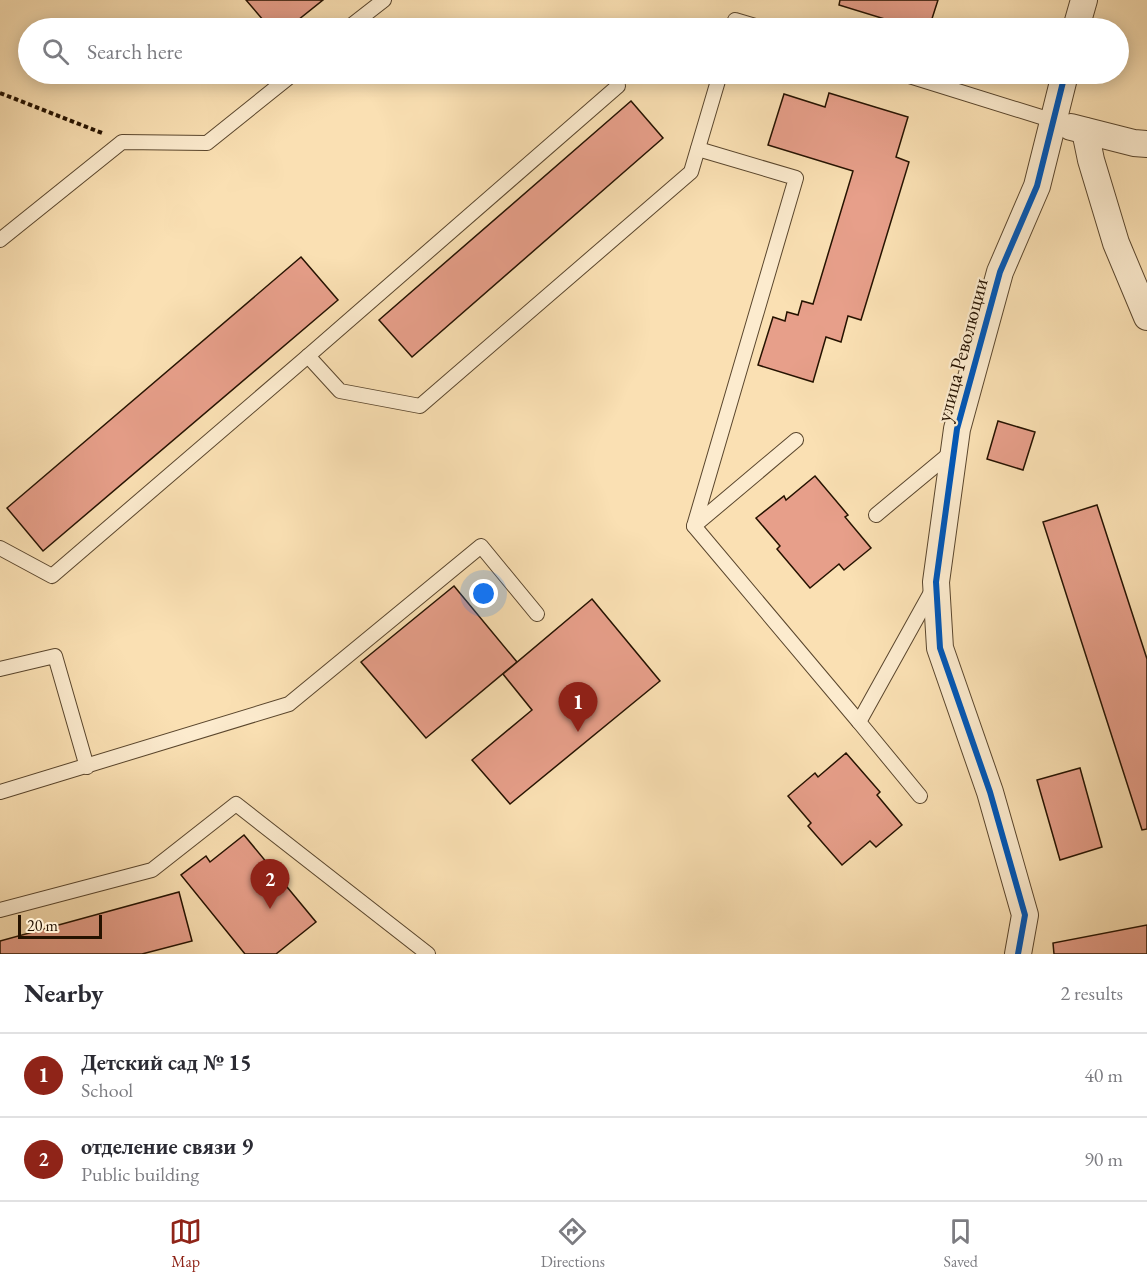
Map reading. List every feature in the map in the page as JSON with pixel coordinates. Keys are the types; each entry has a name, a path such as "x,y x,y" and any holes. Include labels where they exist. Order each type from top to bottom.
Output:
{"street":[{"path":"1079,18 1084,0"},
{"name":"улица Революции","path":"1018,954 1025,915 990,792 940,648 936,582 957,429 1000,272 1037,186 1063,84"},
{"path":"1054,121 1085,131 1147,144"},
{"path":"1085,131 1091,160 1116,243 1147,317"}],"lane":[{"path":"361,18 384,0"},
{"path":"0,240 122,142 207,143 281,84"},
{"path":"308,356 340,391 420,406 692,172 717,84"},
{"path":"935,84 1054,121"},
{"path":"0,548 52,576 618,86"},
{"path":"694,526 796,178 698,149"},
{"path":"694,526 796,440"},
{"path":"876,515 954,449"},
{"path":"694,526 920,796"},
{"path":"0,792 290,704 481,546 537,614"},
{"path":"859,722 936,582"},
{"path":"0,669 55,656 87,767"},
{"path":"0,910 152,870 236,804 428,954"}],"path":[{"path":"0,93 122,142"}],"building":[{"path":"246,0 323,0 300,18 261,18"},
{"path":"840,0 938,0 932,18 881,18 839,5"},
{"path":"829,93 908,117 896,157 909,162 861,320 848,316 841,342 826,337 813,382 758,365 773,317 785,321 787,312 798,315 802,301 813,304 853,171 768,145 784,94 825,107"},
{"path":"631,101 663,138 412,357 379,320"},
{"path":"301,257 338,300 43,551 7,508"},
{"path":"998,421 1035,432 1023,470 987,459"},
{"path":"815,476 848,515 845,517 871,548 844,570 839,564 810,588 777,549 780,546 756,518 784,496 786,500"},
{"path":"1097,505 1147,659 1147,829 1142,830 1043,522"},
{"path":"454,586 517,662 426,738 361,662"},
{"path":"592,599 660,681 510,804 472,760 532,710 503,674"},
{"path":"846,753 880,792 877,795 902,825 876,847 870,841 842,865 808,826 811,823 788,796 815,773 818,777"},
{"path":"1080,768 1102,847 1060,860 1037,780"},
{"path":"244,835 316,922 276,954 245,954 181,875 206,856 210,862"},
{"path":"179,892 192,941 142,954 0,954 0,941"},
{"path":"1147,925 1147,954 1054,954 1053,943"}],"cycle path":[{"path":"1018,954 1025,915 990,792 940,648 936,582 957,429 1000,272 1037,186 1062,84"}],"place":[{"name":"Детский сад № 15","path":"578,732"},
{"name":"отделение связи 9","path":"270,909"}]}
